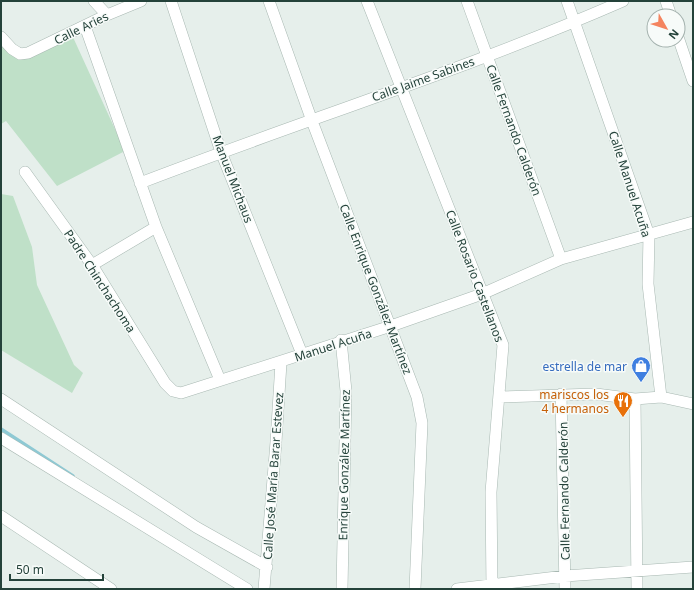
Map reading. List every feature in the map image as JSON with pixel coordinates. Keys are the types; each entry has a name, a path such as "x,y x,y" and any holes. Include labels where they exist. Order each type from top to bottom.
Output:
{"street":[{"path":"94,1 107,15"},
{"name":"Calle Aries","path":"1,37 12,49 20,54 28,53 107,15 141,1"},
{"name":"Manuel Michaus","path":"171,1 221,152 302,354"},
{"name":"Calle Enrique González Martínez","path":"269,1 312,121 417,397 422,423 415,589"},
{"name":"Calle Rosario Castellanos","path":"367,1 503,345 491,492 492,586"},
{"name":"Calle Fernando Calderón","path":"467,1 561,259"},
{"name":"Calle Manuel Acuña","path":"567,1 649,234 648,284 661,397"},
{"name":"Calle Jaime Sabines","path":"140,183 221,152 312,121 487,56 575,22 623,1"},
{"path":"86,26 156,227 220,380"},
{"path":"682,48 693,81"},
{"name":"Padre Chinchachoma","path":"25,172 92,265 165,383 173,391"},
{"name":"Manuel Acuña","path":"173,391 181,393 220,380 281,363 341,340 391,326 482,294 561,259 693,222"},
{"path":"92,265 156,227"},
{"name":"Enrique González Martínez","path":"341,340 346,391 342,589"},
{"name":"Calle José María Barar Estevez","path":"264,589 267,567 281,363"},
{"name":"Calle Fernando Calderón","path":"561,394 565,589"},
{"path":"498,397 596,394 635,399 661,397 693,404"},
{"path":"1,399 196,527 267,567"},
{"path":"635,399 637,589"},
{"path":"1,438 247,589"},
{"path":"1,516 111,589"},
{"path":"457,589 492,586 565,576 693,567"}],"green space":[{"path":"1,31 24,57 72,35 125,151 57,186 6,121 1,124"},
{"path":"1,194 13,196 32,247 37,285 74,365 83,373 72,393 1,350"}],"waterway":[{"path":"1,429 73,476"}],"place":[{"name":"estrella de mar","path":"641,383"},
{"name":"mariscos los 4 hermanos","path":"623,418"}]}
